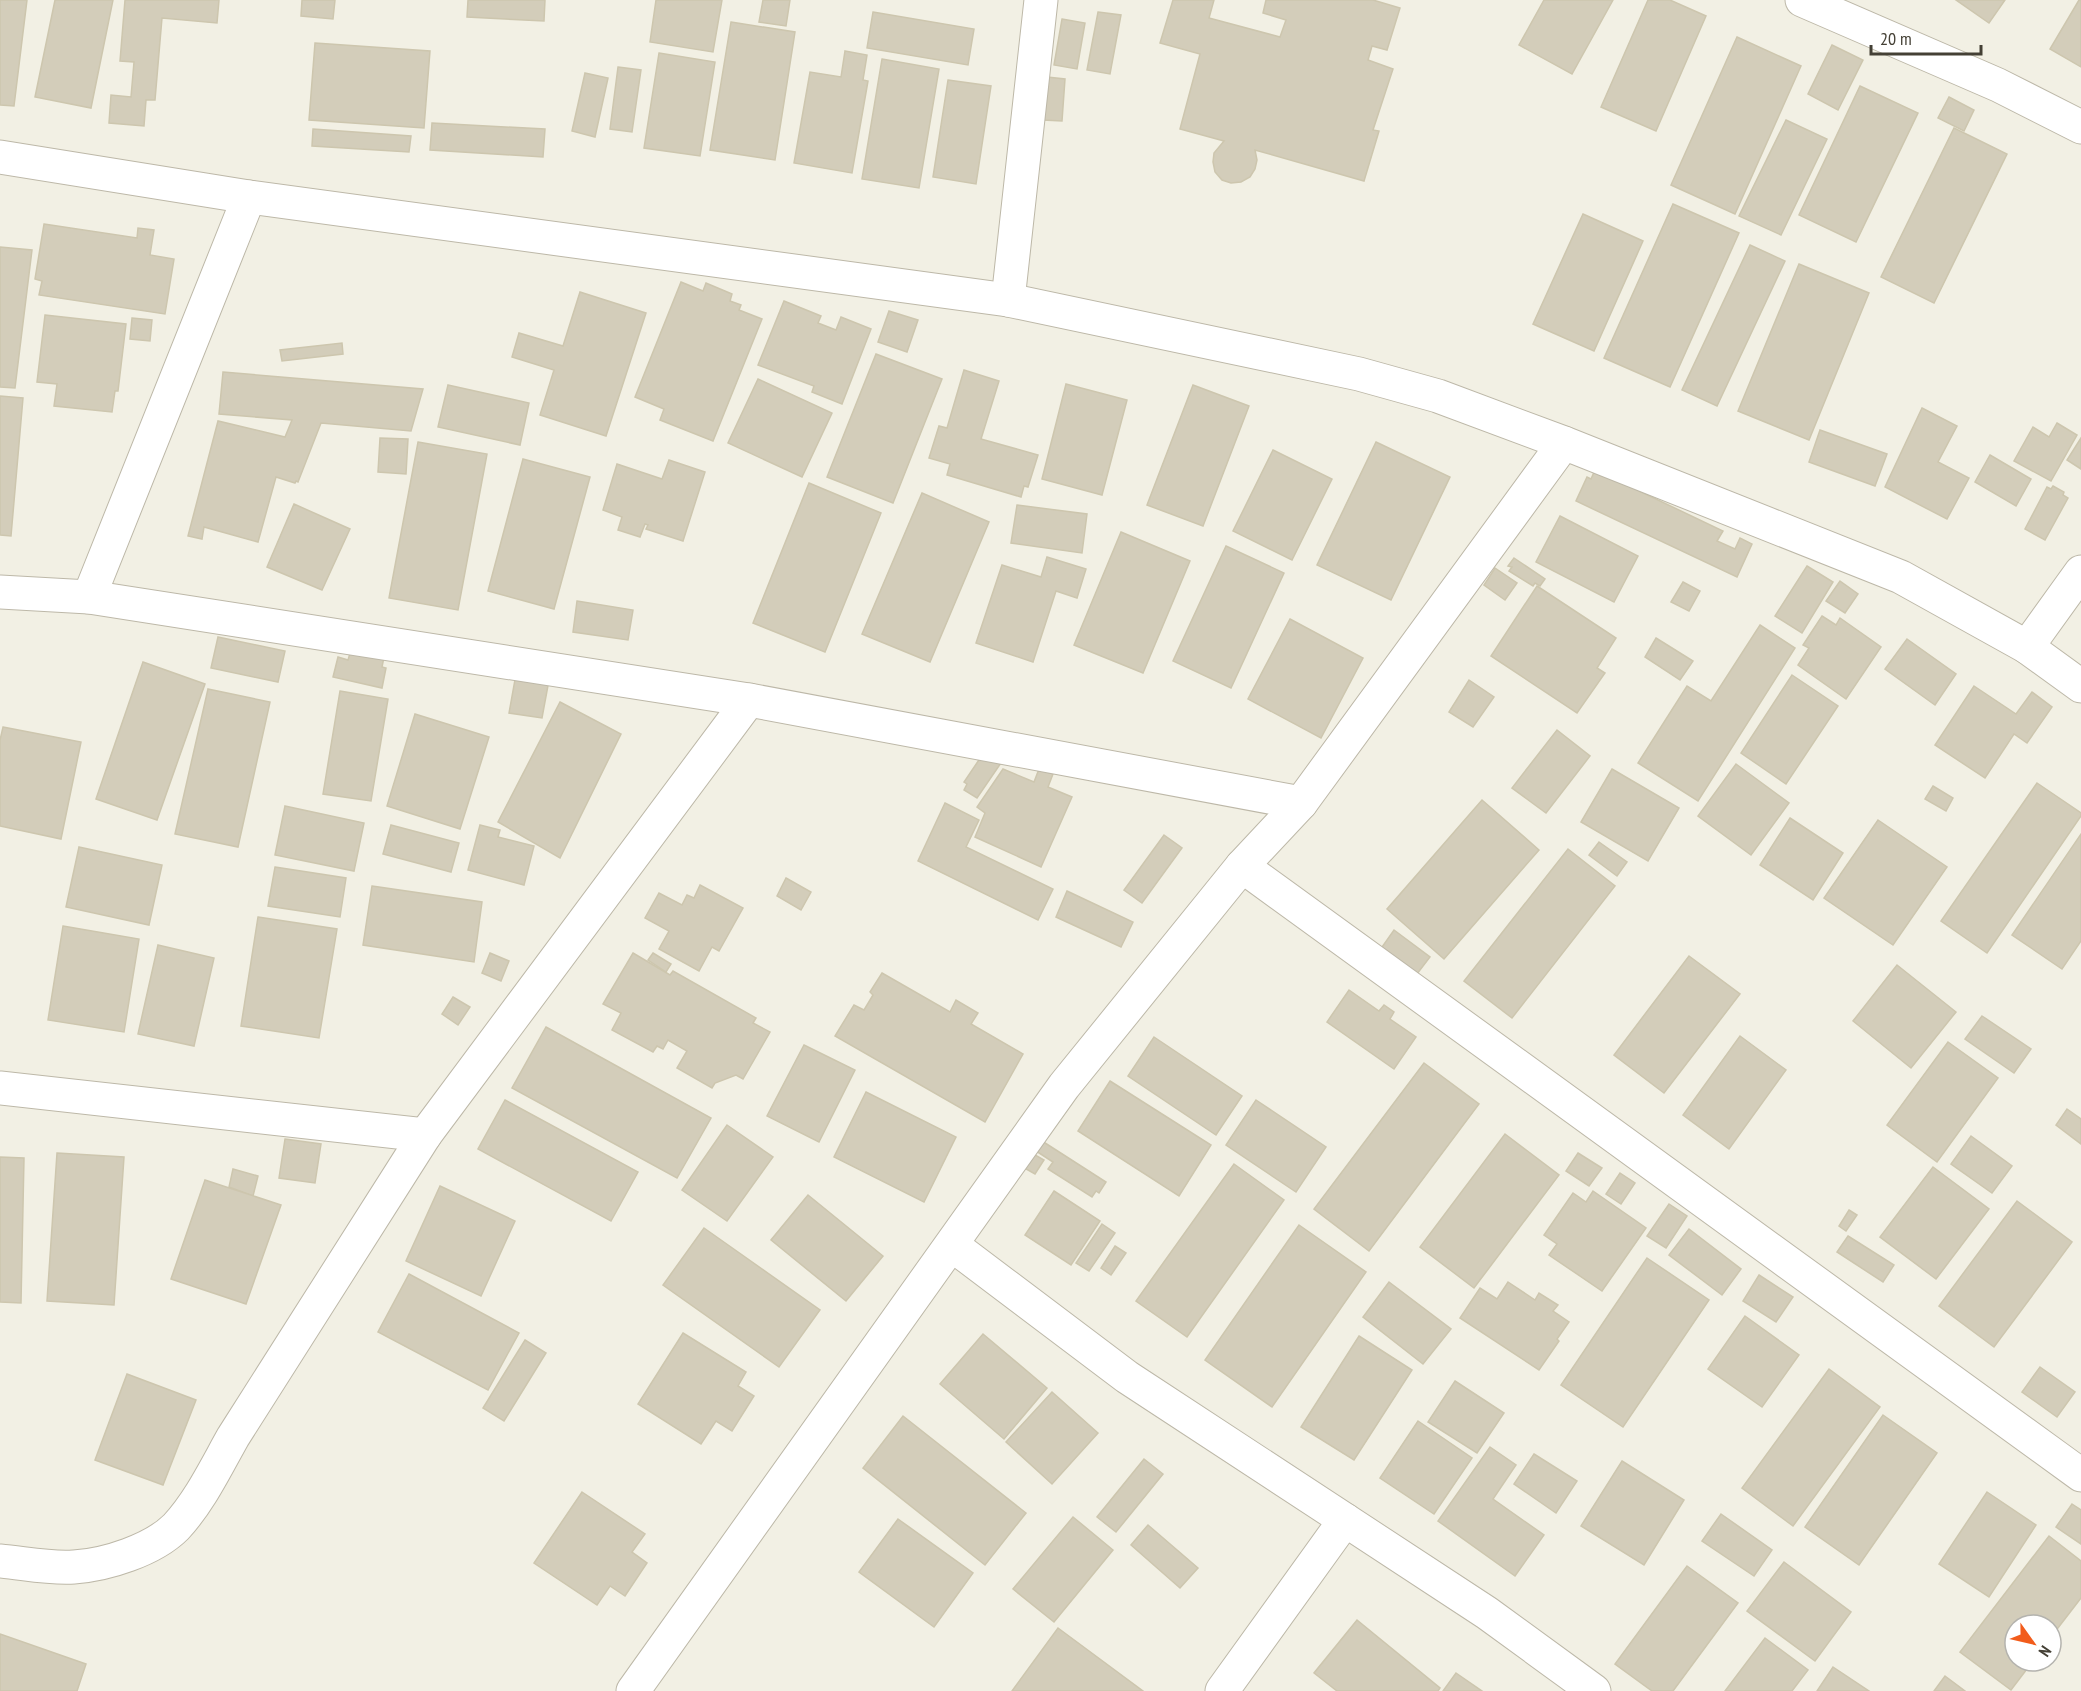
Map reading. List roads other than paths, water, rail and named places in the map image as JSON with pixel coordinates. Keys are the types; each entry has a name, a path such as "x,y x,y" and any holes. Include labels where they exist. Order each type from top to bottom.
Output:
{"street":[{"path":"1008,300 1041,0"},
{"path":"1803,0 1998,85 2081,127"},
{"path":"0,157 249,197 1008,300 1359,374 1438,396 1564,443 1901,577 2027,647 2081,686"},
{"path":"89,597 249,197"},
{"path":"633,1691 1064,1086 1242,866 1301,803 1564,443"},
{"path":"2027,647 2081,572"},
{"path":"0,592 89,597 749,700 1301,803"},
{"path":"0,1561 74,1567 119,1558 152,1544 177,1525 207,1485 233,1437 425,1135 749,700"},
{"path":"1242,866 2081,1474"},
{"path":"0,1088 425,1135"},
{"path":"952,1245 1127,1377 1487,1613 1594,1691"},
{"path":"1222,1691 1345,1520"}]}
